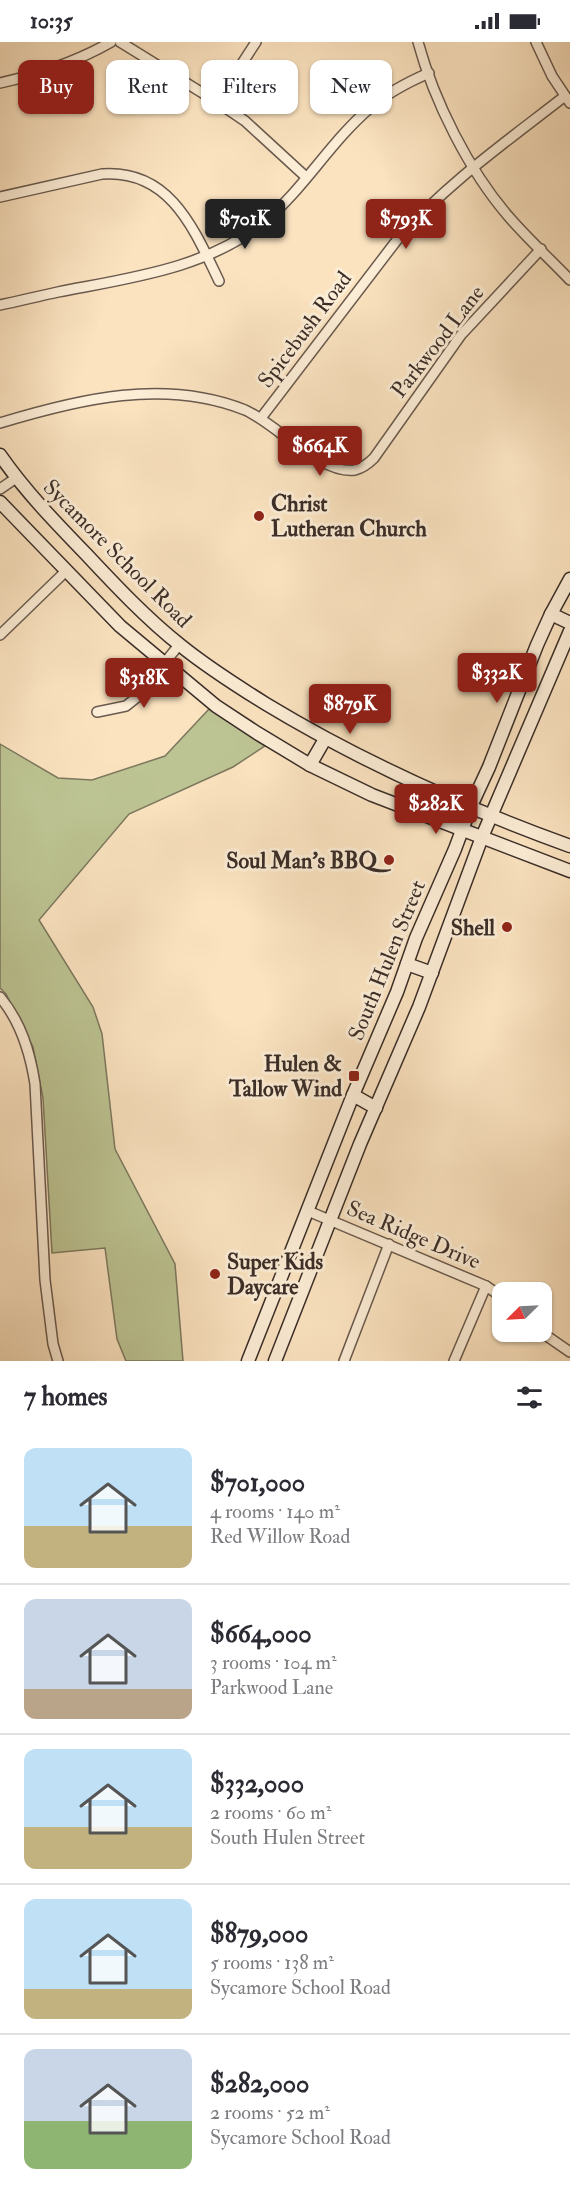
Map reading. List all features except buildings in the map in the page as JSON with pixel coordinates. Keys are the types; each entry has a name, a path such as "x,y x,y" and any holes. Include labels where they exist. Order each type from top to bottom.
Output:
{"main road":[{"name":"Sycamore School Road","path":"0,455 48,516 179,645 230,681 325,739 388,771 570,846"},
{"name":"Sycamore School Road","path":"0,502 103,611 216,706 310,765 372,795 570,871"},
{"name":"South Hulen Street","path":"248,1361 471,806 551,614 570,579"},
{"path":"551,614 570,623"},
{"name":"South Hulen Street","path":"275,1361 432,973 482,837 570,631"},
{"path":"310,765 325,739"},
{"path":"407,964 432,973"},
{"path":"353,1095 376,1108"}],"street":[{"path":"0,83 50,70 84,57 111,42"},
{"path":"120,42 201,92"},
{"path":"244,60 256,42"},
{"path":"418,42 450,123 474,167 509,217 570,280"},
{"path":"536,42 552,76 568,100"},
{"path":"0,305 144,275 207,255 262,223 281,206 370,108 393,92 429,73"},
{"name":"Spicebush Road","path":"261,418 420,213 474,167 568,100"},
{"path":"235,114 306,177"},
{"path":"0,197 102,174 133,175 159,188 171,199 189,221 219,280"},
{"name":"Parkwood Lane","path":"0,423 77,402 113,396 166,393 189,395 222,403 261,418 326,464 340,470 356,470 374,458 461,335 541,249"},
{"path":"0,489 16,478"},
{"path":"0,635 65,572"},
{"path":"97,712 126,706 136,698 179,645"},
{"path":"0,997 16,1022 31,1059 35,1084 45,1280 53,1344 58,1361"},
{"name":"Sea Ridge Drive","path":"308,1211 492,1290"},
{"path":"344,1361 389,1244"},
{"path":"454,1361 486,1286"},
{"path":"552,1340 570,1352"}],"green space":[{"path":"209,709 265,746 233,767 129,814 39,920 93,1007 102,1034 115,1149 175,1264 183,1361 126,1361 117,1339 105,1248 52,1253 43,1098 33,1047 6,994 0,988 0,744 58,778 92,780 165,756"}],"place":[{"name":"Christ Lutheran Church","path":"259,516"},
{"name":"Soul Man's BBQ","path":"389,860"},
{"name":"Shell","path":"507,927"},
{"name":"Hulen & Tallow Wind","path":"354,1076"},
{"name":"Super Kids Daycare","path":"215,1274"}]}
